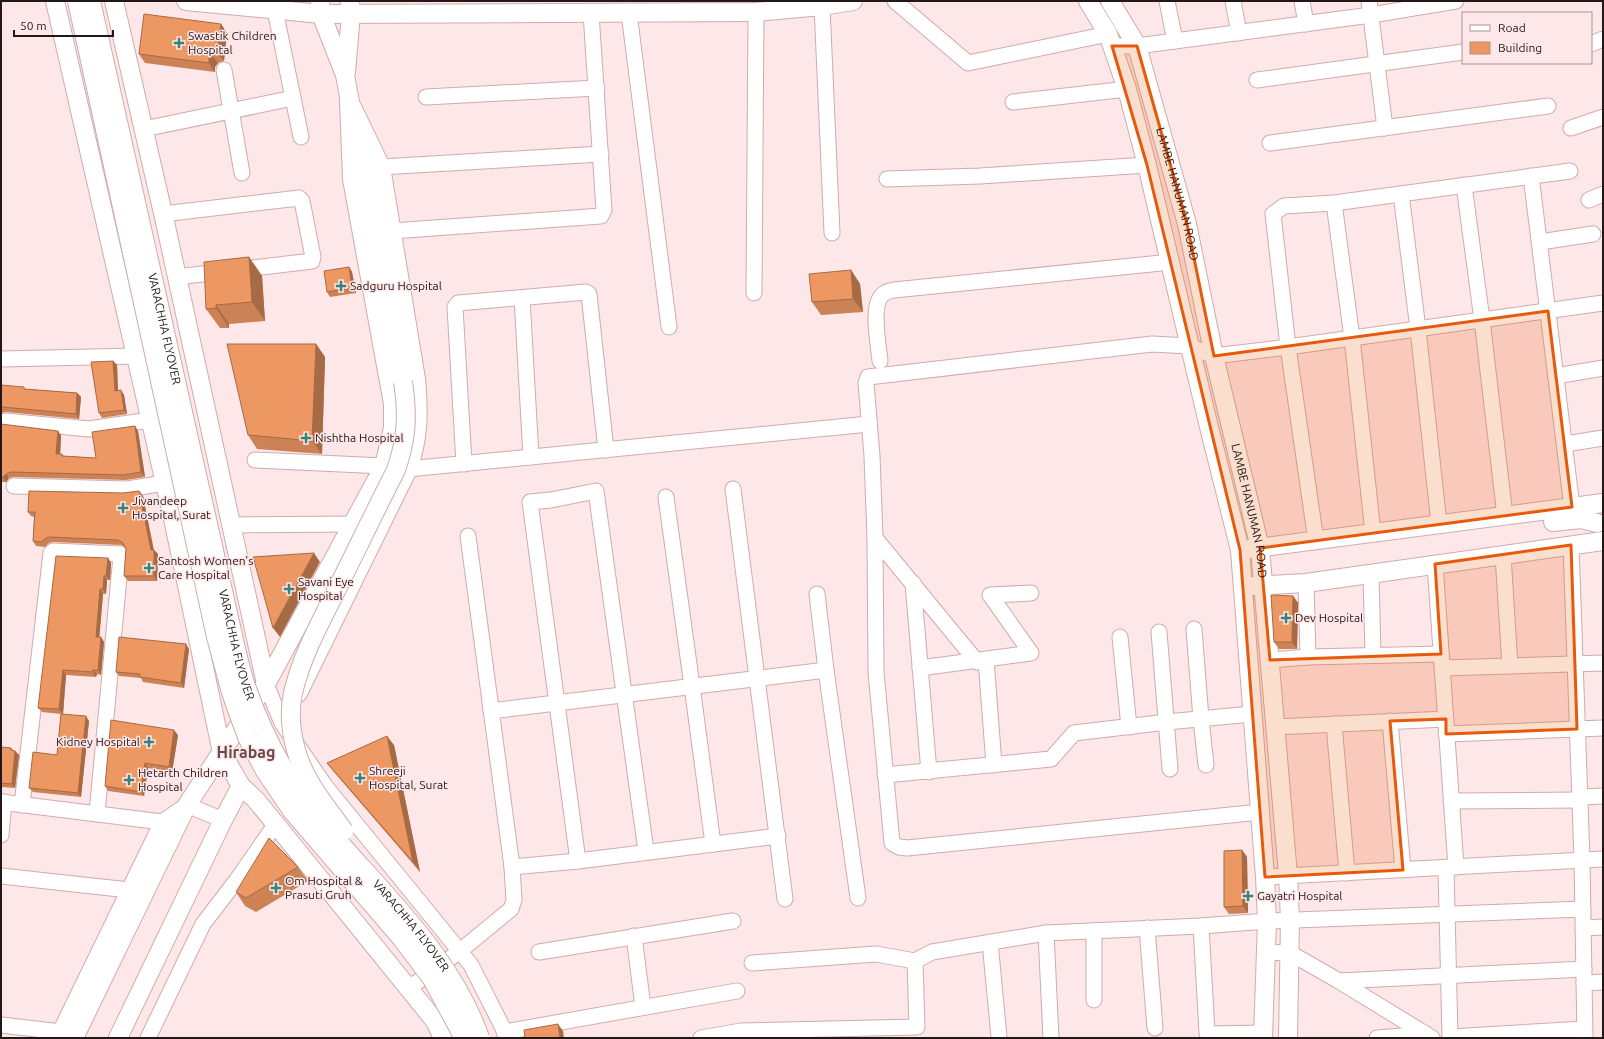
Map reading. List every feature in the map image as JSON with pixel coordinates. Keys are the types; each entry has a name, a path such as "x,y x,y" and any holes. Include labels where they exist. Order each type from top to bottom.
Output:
{"main road":[{"path":"55,1 136,356 222,753 241,786 256,800 409,988 434,1029 443,1038"},
{"name":"VARACHHA FLYOVER","path":"77,1 216,637 230,689 247,737 265,771 292,811 402,939 432,979 459,1028 462,1038"},
{"name":"VARACHHA FLYOVER","path":"91,1 232,631 246,685 262,727 303,800 411,924 445,968 474,1020 480,1038"},
{"path":"114,1 164,218 266,684"},
{"path":"186,1 275,10 350,8 591,13 756,12 822,6 853,1"},
{"name":"LAMBE HANUMAN ROAD","path":"1088,1 1110,40 1127,89 1147,165 1189,346 1240,550 1265,877 1267,921 1263,1036"},
{"name":"LAMBE HANUMAN ROAD","path":"1110,1 1137,46 1187,224 1214,356 1265,547 1272,585 1270,660 1288,875 1290,920 1288,1031"},
{"path":"320,8 345,75 349,101 368,176 407,406 403,451 396,470 308,649 293,694 291,712 292,732 296,751 304,771 330,811 411,924"},
{"path":"345,75 350,8"},
{"path":"282,723 408,469 414,452 418,408 416,380 381,167 349,101"},
{"path":"67,1035 187,805 266,684 354,524 384,466 393,428 393,404 352,179 349,101"},
{"path":"108,234 164,218"},
{"path":"1240,550 1603,503"},
{"path":"1265,547 1285,555 1292,556 1575,519 1600,522"},
{"path":"1272,585 1292,574 1576,532 1600,522"},
{"path":"1244,587 1306,583 1603,540"},
{"path":"118,1038 223,820 241,786"}],"street":[{"path":"895,1 968,63 1110,40 1137,46 1306,24 1370,8 1456,1"},
{"path":"1167,1 1175,41"},
{"path":"1233,1 1239,33"},
{"path":"1302,1 1306,24"},
{"path":"822,6 832,233"},
{"path":"1370,8 1385,128"},
{"path":"275,10 301,137"},
{"path":"629,12 669,327"},
{"path":"754,293 756,12"},
{"path":"392,231 601,216 604,210 591,13"},
{"path":"1592,44 1603,39"},
{"path":"1257,80 1462,52"},
{"path":"224,70 242,173"},
{"path":"426,97 597,88"},
{"path":"1013,102 1127,89"},
{"path":"144,129 293,98"},
{"path":"1270,143 1548,106"},
{"path":"1571,128 1603,117"},
{"path":"381,167 601,154"},
{"path":"887,179 980,176 1147,165"},
{"path":"1316,541 1288,347 1273,214 1284,206 1334,203 1570,171"},
{"path":"1532,176 1572,507"},
{"path":"1464,185 1482,320 1505,516"},
{"path":"1401,194 1418,329 1439,524"},
{"path":"1589,200 1603,194"},
{"path":"164,218 299,198 302,201 313,257 312,261 177,277"},
{"path":"1334,203 1352,338 1373,533"},
{"path":"1540,242 1593,234"},
{"path":"880,361 875,314 879,299 884,293 894,290 1170,262"},
{"path":"464,464 455,305 458,303 586,292 589,294 606,450"},
{"path":"522,298 530,457"},
{"path":"1260,812 904,848 892,843 876,672 875,538 870,424 866,382 868,377 1152,344 1189,346 1214,356 1603,303"},
{"path":"1,359 136,356"},
{"path":"1556,376 1603,368"},
{"path":"5,421 89,429 150,420"},
{"path":"255,460 384,466 408,469 870,424"},
{"path":"1565,444 1603,438"},
{"path":"14,486 131,489 164,483"},
{"path":"733,489 785,898"},
{"path":"578,861 558,702 530,502 551,500 596,491 646,851"},
{"path":"666,497 712,844"},
{"path":"232,524 354,524"},
{"path":"409,988 460,951 511,909 514,900 512,867 468,536"},
{"path":"875,538 982,661 994,765"},
{"path":"1435,564 1451,801 1451,867 1447,915 1450,1038 1584,1034 1582,860 1571,545"},
{"path":"22,805 51,553 53,551 120,554 97,813"},
{"path":"1503,555 1510,666"},
{"path":"1371,574 1373,656"},
{"path":"913,583 929,772"},
{"path":"1306,583 1308,657"},
{"path":"920,668 982,661 1031,653 990,595 1031,593"},
{"path":"817,594 826,670 858,898"},
{"path":"1194,629 1206,765"},
{"path":"1159,632 1170,769"},
{"path":"1120,637 1129,727"},
{"path":"1270,660 1308,657 1373,656 1510,666 1603,663"},
{"path":"491,711 826,670"},
{"path":"266,684 282,723 326,787 460,951 470,966 506,1035 643,1007 737,991"},
{"path":"885,776 1051,759 1074,733 1252,714"},
{"path":"1275,727 1446,719"},
{"path":"1390,721 1403,870"},
{"path":"1334,724 1347,873"},
{"path":"1446,734 1603,728"},
{"path":"1451,801 1580,798 1603,796"},
{"path":"1,835 3,802 162,822"},
{"path":"1,1025 67,1035 129,890 162,822 187,805 223,820"},
{"path":"148,1038 203,924 236,881 275,824"},
{"path":"512,867 578,861 646,851 778,836"},
{"path":"1265,877 1603,859"},
{"path":"1,876 129,890"},
{"path":"752,963 876,954 915,961 932,952 1046,933 1201,926 1267,921 1583,909"},
{"path":"539,952 733,921"},
{"path":"1201,926 1207,1033 1263,1036"},
{"path":"1583,928 1603,927"},
{"path":"1147,928 1155,1028"},
{"path":"1094,931 1094,1000"},
{"path":"1046,933 1051,1038"},
{"path":"634,936 643,1007"},
{"path":"990,942 999,1037"},
{"path":"1266,952 1290,953 1429,1036"},
{"path":"701,1038 741,1031 917,1032 915,961"},
{"path":"1339,981 1448,975 1584,976 1603,982"},
{"path":"1288,1031 1299,1038"},
{"path":"1376,1038 1429,1036"}],"highlighted area":[{"path":"1112,46 1137,46 1187,224 1214,356 1548,311 1572,507 1260,548 1270,660 1441,654 1435,564 1571,545 1577,729 1446,734 1446,719 1390,721 1403,870 1265,877 1240,550 1147,165"}],"building":[{"path":"144,14 221,24 217,52 211,54 209,63 139,54"},
{"path":"249,257 252,302 216,305 216,308 206,309 204,262"},
{"path":"349,267 352,288 327,292 324,271"},
{"path":"851,270 853,299 812,302 809,274"},
{"path":"227,344 316,344 312,441 248,435"},
{"path":"113,361 115,391 121,390 124,410 99,413 91,362"},
{"path":"1,385 24,387 24,389 77,393 76,414 1,408"},
{"path":"1,424 58,431 56,454 62,454 62,456 96,458 92,432 135,426 141,472 123,475 11,472 1,477"},
{"path":"29,491 123,493 139,491 151,550 154,550 154,576 124,576 126,548 122,542 118,540 50,537 41,542 33,541 35,512 28,512"},
{"path":"314,553 273,628 253,557"},
{"path":"56,556 108,558 103,589 100,589 96,637 101,637 98,670 93,670 93,672 63,670 59,709 38,708"},
{"path":"1271,595 1293,596 1292,642 1274,642"},
{"path":"119,637 186,644 181,683 140,677 140,674 116,672"},
{"path":"61,714 86,716 78,793 29,788 33,752 57,755"},
{"path":"111,720 174,730 169,767 145,763 141,792 105,786"},
{"path":"387,736 413,862 327,763"},
{"path":"1,747 11,748 11,750 15,751 12,784 1,783"},
{"path":"269,838 298,867 246,898 236,892"},
{"path":"1242,850 1243,906 1224,907 1224,851"},
{"path":"558,1024 560,1038 525,1038 524,1030"}],"place":[{"name":"Swastik Children Hospital","path":"179,43"},
{"name":"Sadguru Hospital","path":"341,286"},
{"name":"Nishtha Hospital","path":"306,438"},
{"name":"Jivandeep Hospital, Surat","path":"123,508"},
{"name":"Santosh Women's Care Hospital","path":"149,568"},
{"name":"Savani Eye Hospital","path":"289,589"},
{"name":"Dev Hospital","path":"1286,618"},
{"name":"Kidney Hospital","path":"149,742"},
{"name":"Shreeji Hospital, Surat","path":"360,778"},
{"name":"Hetarth Children Hospital","path":"129,780"},
{"name":"Om Hospital & Prasuti Gruh","path":"276,888"},
{"name":"Gayatri Hospital","path":"1248,896"}],"district":[{"name":"Hirabag","path":"246,752"}]}
